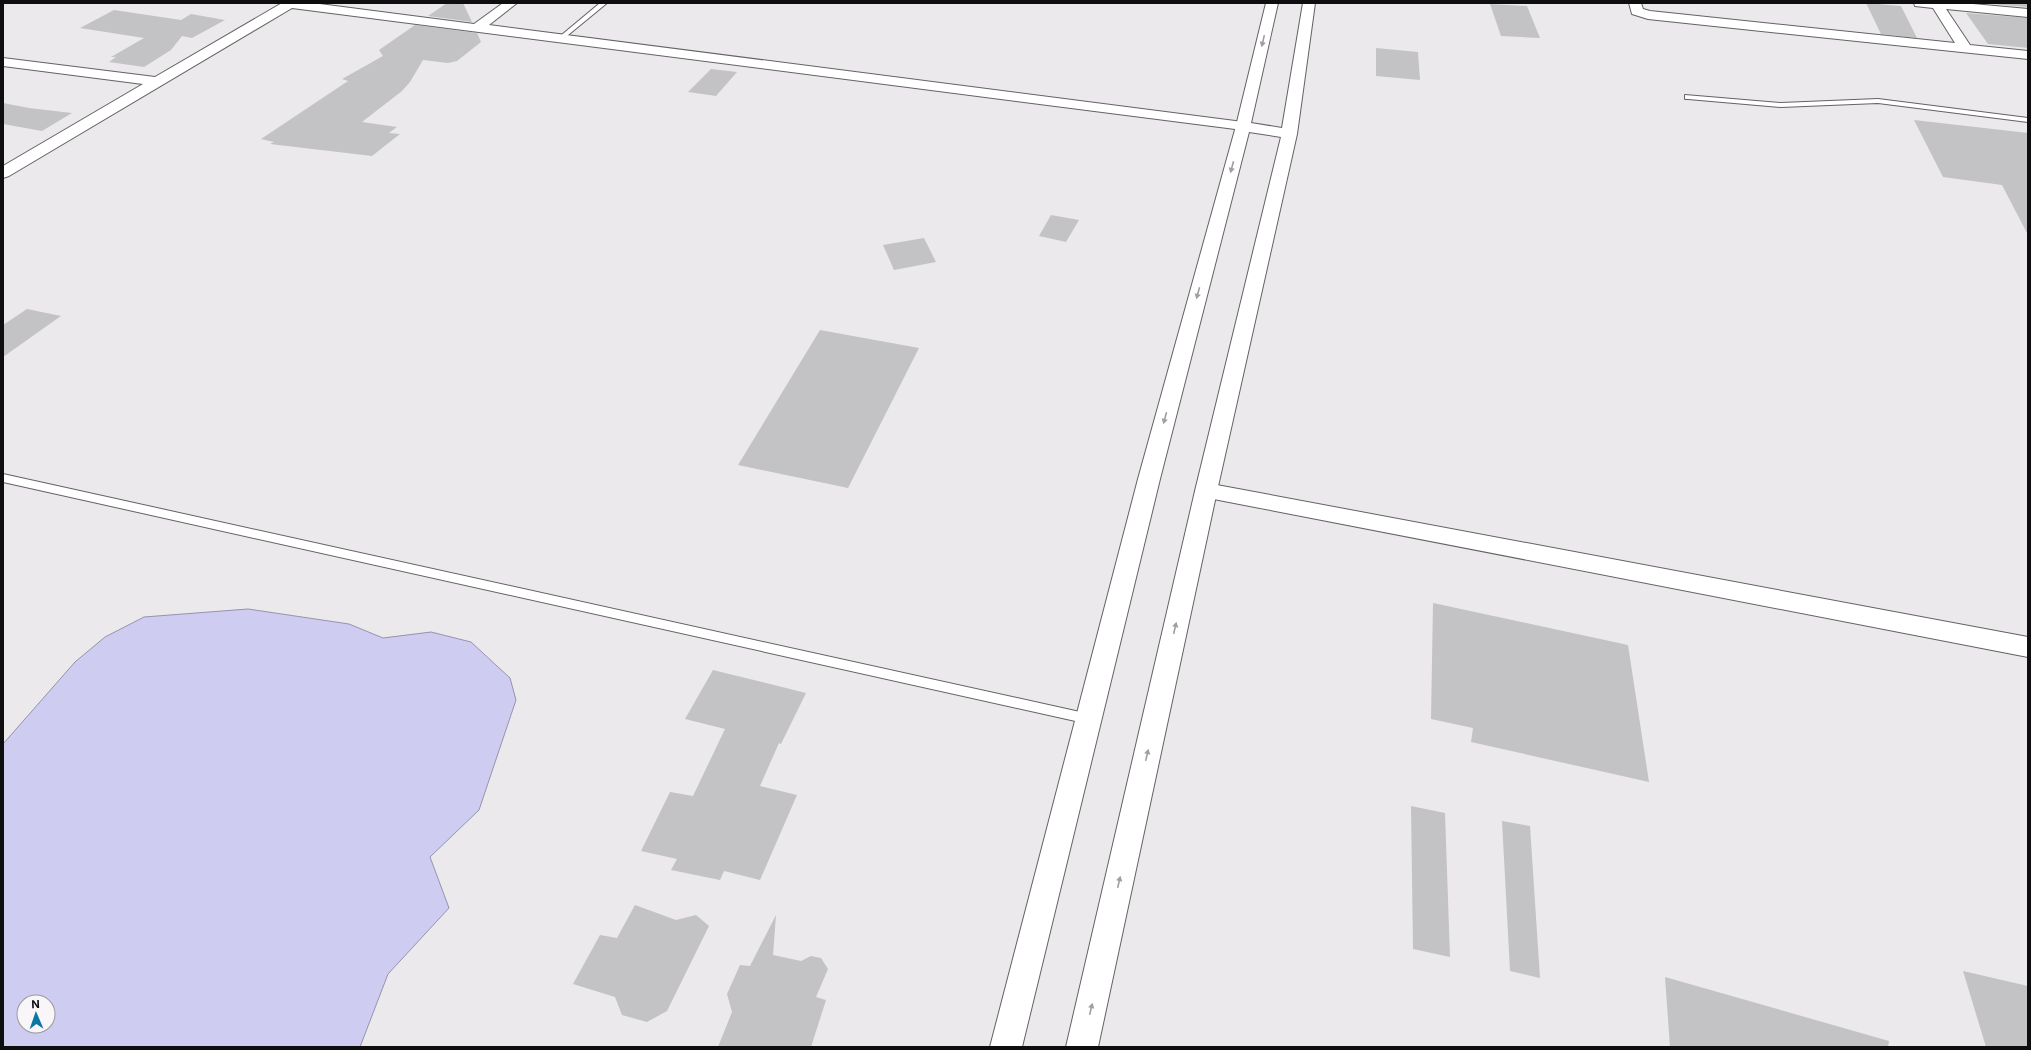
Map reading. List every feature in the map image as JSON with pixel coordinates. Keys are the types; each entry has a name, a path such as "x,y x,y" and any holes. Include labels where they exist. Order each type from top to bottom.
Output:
{"street":[{"path":"3,173 290,3 1243,126 1288,134"},
{"path":"477,28 511,3"},
{"path":"1006,1047 1151,472 1243,126 1272,3"},
{"path":"1082,1047 1206,491 1288,134 1309,3"},
{"path":"1635,3 1637,11 1648,15 2028,55"},
{"path":"1920,3 2028,13"},
{"path":"1937,5 1966,49"},
{"path":"3,62 157,82"},
{"path":"1206,491 2028,647"}],"lane":[{"path":"560,39 604,3"},
{"path":"1688,96 1782,105 1878,101 2028,120"},
{"path":"3,478 1088,719"}],"water":[{"path":"248,609 349,624 383,638 431,632 471,642 510,678 516,700 479,810 430,857 449,908 388,974 360,1047 3,1047 3,744 75,662 105,637 144,617"}],"building":[{"path":"447,3 463,3 472,22 428,16"},
{"path":"1866,3 1901,6 1917,38 1881,34"},
{"path":"1979,3 2028,3 2028,7"},
{"path":"1490,4 1527,6 1540,38 1501,36"},
{"path":"114,10 181,20 191,14 225,20 192,38 182,36 171,50 144,67 109,62 116,57 111,57 144,38 80,28"},
{"path":"1966,13 2028,18 2028,48 1988,44"},
{"path":"415,25 477,33 481,42 457,61 448,63 423,60 410,82 402,91 362,122 397,127 389,133 400,134 372,156 270,144 274,142 261,139 348,81 342,79 383,56 379,50"},
{"path":"1376,48 1418,52 1420,80 1376,76"},
{"path":"711,69 737,72 716,96 688,92"},
{"path":"3,103 29,108 72,113 42,131 3,124"},
{"path":"1914,120 2028,133 2028,235 2002,185 1943,177"},
{"path":"1051,215 1079,220 1066,242 1039,236"},
{"path":"924,238 936,262 894,270 883,245"},
{"path":"27,309 61,316 3,357 3,325"},
{"path":"820,330 919,348 848,488 738,465"},
{"path":"1433,603 1628,645 1649,782 1471,742 1473,728 1431,719"},
{"path":"713,670 806,693 781,744 779,743 760,786 797,795 760,880 724,871 720,880 671,870 677,859 641,851 670,792 693,796 725,729 685,719"},
{"path":"1411,806 1445,813 1450,957 1413,949"},
{"path":"1502,821 1530,826 1540,978 1510,971"},
{"path":"635,905 676,920 696,915 709,926 667,1011 647,1022 622,1015 615,997 573,984 600,935 617,938"},
{"path":"776,915 773,955 801,961 811,956 821,958 828,969 816,997 826,1000 811,1047 718,1047 732,1012 727,994 740,965 750,966"},
{"path":"1963,971 2028,986 2028,1047 1986,1047"},
{"path":"1665,977 1889,1041 1888,1047 1670,1047"}]}
